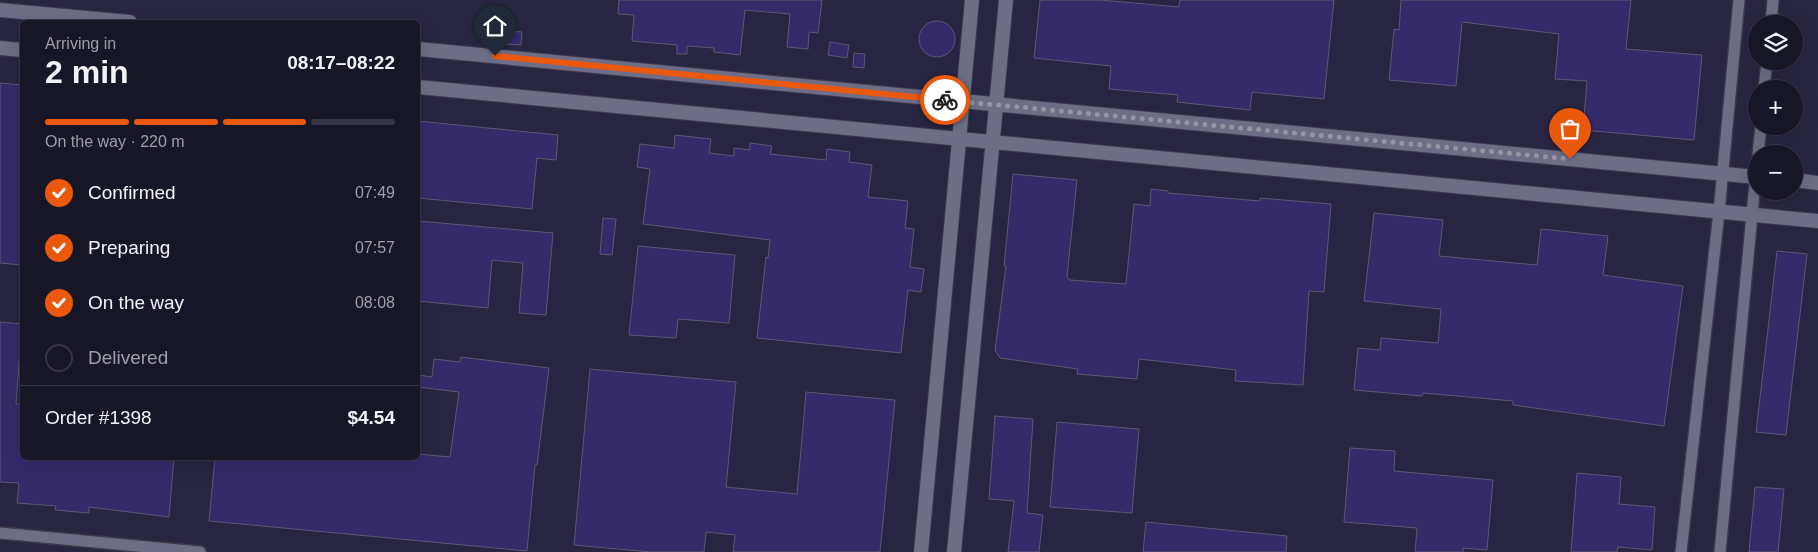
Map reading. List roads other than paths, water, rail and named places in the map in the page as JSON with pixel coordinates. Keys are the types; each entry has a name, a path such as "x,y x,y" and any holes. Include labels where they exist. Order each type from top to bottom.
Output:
{"street":[{"path":"921,552 972,0"},
{"path":"954,552 1006,0"},
{"path":"1681,552 1720,212 1739,0"},
{"path":"1772,15 1773,0"},
{"path":"0,10 108,20"},
{"path":"0,48 20,50"},
{"path":"420,49 1748,176"},
{"path":"420,87 1818,220"},
{"path":"1803,181 1818,183"},
{"path":"1720,552 1753,200"},
{"path":"0,533 200,552"}]}
